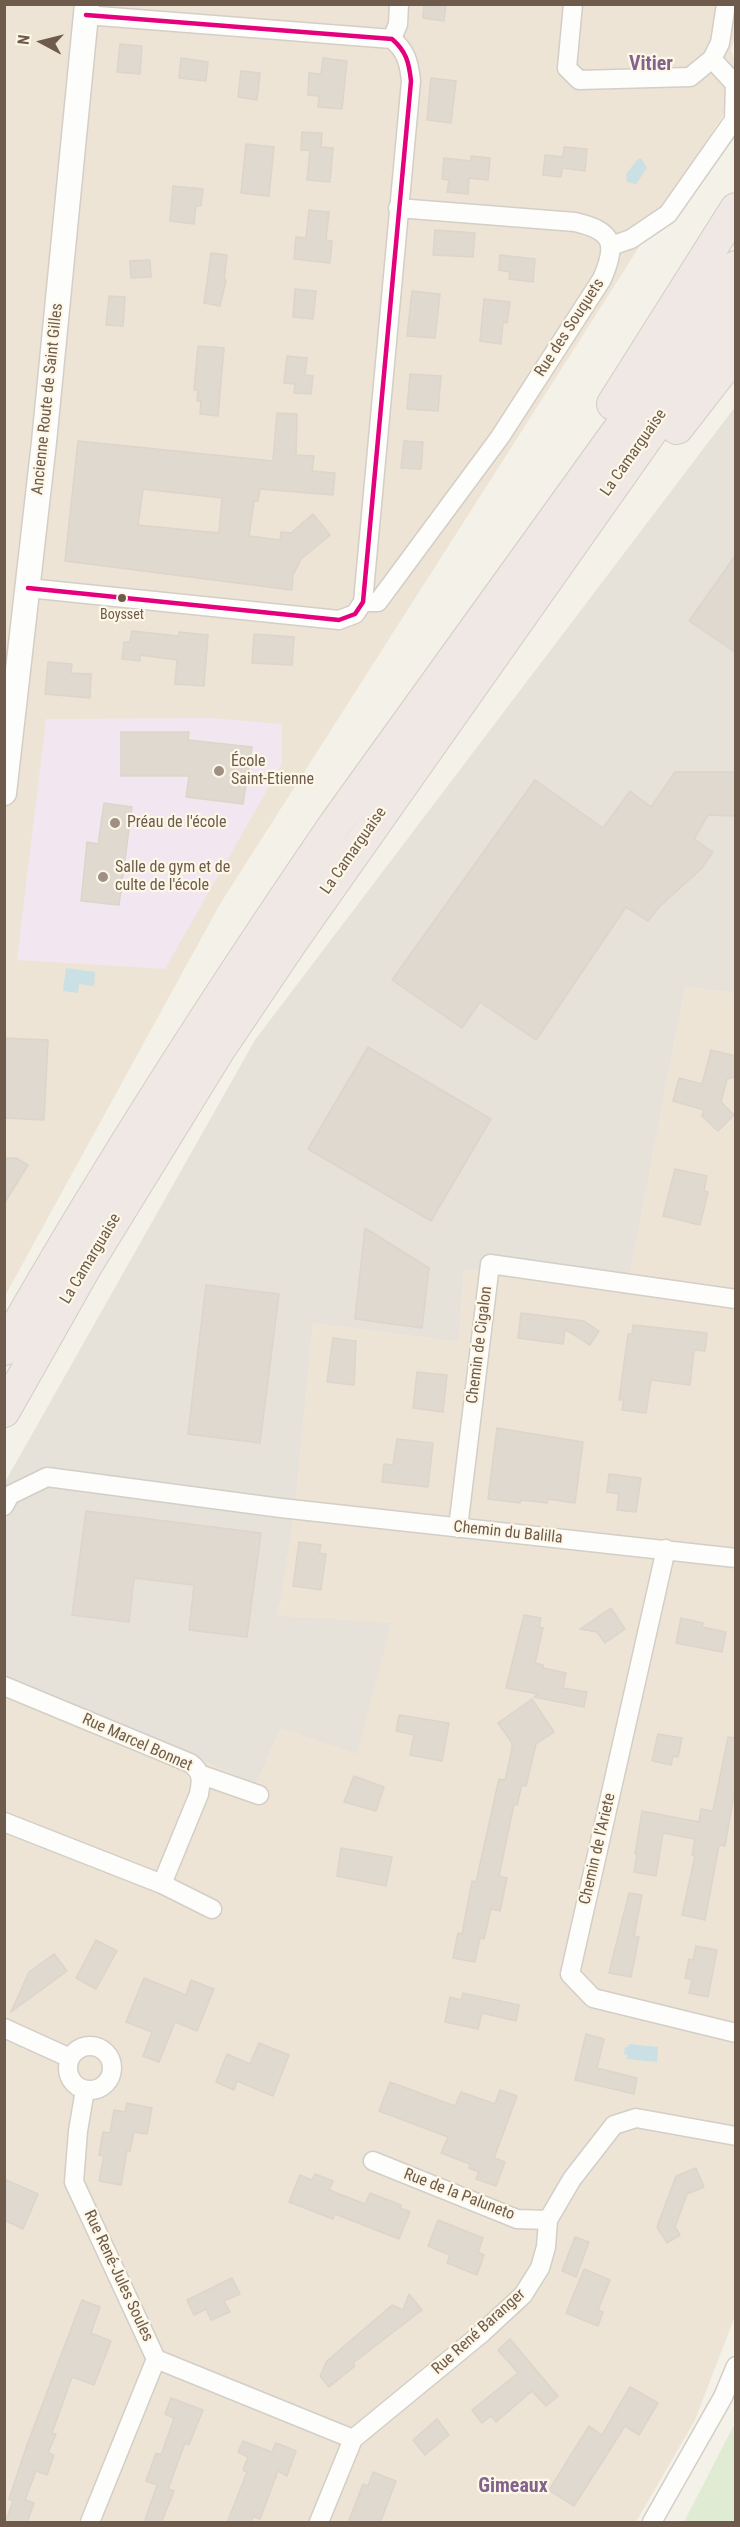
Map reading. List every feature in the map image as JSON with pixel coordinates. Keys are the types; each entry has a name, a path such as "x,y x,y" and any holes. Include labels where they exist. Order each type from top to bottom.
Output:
{"highway":[{"path":"403,729 530,525 594,435 735,209"},
{"name":"La Camarguaise","path":"4,1349 63,1245 199,1028 335,824 735,267"},
{"name":"La Camarguaise","path":"4,1411 87,1264 218,1051 325,892 735,311"},
{"path":"498,646 614,511 735,352"}],"street":[{"path":"392,39 398,24 399,4"},
{"path":"573,4 567,68 579,80 690,77 712,59 720,43 726,4"},
{"path":"28,588 339,620 355,614 363,602 411,81 409,61 401,47 392,39 86,10"},
{"name":"Ancienne Route de Saint Gilles","path":"4,793 28,588 86,10"},
{"path":"398,208 575,222 595,227 611,246 631,239 668,214 734,120 735,84 712,59"},
{"name":"Rue des Souquets","path":"363,602 378,602 500,437 602,279 612,255 611,246"},
{"name":"Chemin de Cigalon","path":"458,1528 490,1264 735,1299"},
{"name":"Chemin du Balilla","path":"4,1506 10,1495 47,1477 281,1508 735,1558"},
{"name":"Chemin de l'Ariete","path":"666,1549 570,1974 593,1998 735,2033"},
{"name":"Rue Marcel Bonnet","path":"4,1686 190,1763 202,1775 199,1794 162,1884"},
{"path":"202,1775 259,1795"},
{"path":"4,1822 162,1884 212,1909"},
{"path":"4,2028 70,2058"},
{"path":"89,2046 103,2050 111,2062 110,2076 106,2083 94,2090 85,2090 69,2078 70,2058 75,2051 89,2046"},
{"name":"Rue René-Jules Soules","path":"85,2090 78,2131 74,2182 156,2359 90,2523"},
{"name":"Rue René Baranger","path":"353,2439 483,2333 523,2295 540,2268 546,2247 548,2220 572,2179 614,2125 636,2118 735,2136"},
{"name":"Rue de la Paluneto","path":"372,2161 517,2219 548,2220"},
{"path":"156,2359 353,2439 319,2523"},
{"path":"652,2523 723,2397 735,2366"}],"shaded area":[{"path":"5,5 735,5 735,38 731,50 735,60 735,109 724,114 220,904 5,1296"},
{"path":"641,158 647,168 636,184 627,182 626,174"},
{"path":"735,407 735,993 685,987 630,1275 464,1270 459,1342 313,1323 294,1519 278,1616 391,1623 357,1754 281,1728 256,1784 5,1676 5,1482 255,1040"},
{"path":"212,718 282,724 282,764 165,969 17,960 46,719"},
{"path":"66,968 95,972 94,986 79,984 78,993 63,991"},
{"path":"685,987 735,993 735,2316 695,2420 636,2522 5,2522 4,1676 256,1784 281,1728 278,1616 294,1519 313,1323 459,1342 464,1270 630,1275"},
{"path":"629,2044 658,2047 657,2062 627,2059 628,2055 624,2054 625,2047"}],"green space":[{"path":"735,2423 735,2522 684,2522"}],"building":[{"path":"424,4 446,4 444,21 423,18"},
{"path":"120,44 142,46 140,74 117,72"},
{"path":"181,58 208,62 206,81 179,78"},
{"path":"323,58 347,61 342,109 318,107 319,96 308,95 309,73 321,74"},
{"path":"241,71 260,73 257,100 238,97"},
{"path":"431,78 456,81 451,123 427,120"},
{"path":"302,132 322,133 321,147 333,148 330,182 307,180 310,150 301,150"},
{"path":"246,144 274,147 269,196 241,193"},
{"path":"564,147 587,149 585,171 562,168 561,177 543,175 545,155 563,157"},
{"path":"471,156 490,158 488,180 469,178 468,194 447,192 449,180 442,179 444,158 471,161"},
{"path":"173,186 203,189 201,206 196,206 194,224 170,221"},
{"path":"309,210 329,212 326,240 332,241 330,263 294,259 296,237 306,238"},
{"path":"435,230 475,233 473,257 433,255"},
{"path":"211,253 227,255 224,280 226,280 220,306 204,303"},
{"path":"500,255 535,259 533,282 509,279 510,272 499,270"},
{"path":"150,260 151,277 131,278 130,261"},
{"path":"295,289 316,291 313,319 293,317"},
{"path":"412,291 440,294 435,338 407,336"},
{"path":"109,296 125,297 123,326 106,325"},
{"path":"484,299 510,302 507,323 503,322 501,344 480,341"},
{"path":"198,346 224,348 218,416 200,414 201,401 197,401 198,390 194,390"},
{"path":"287,356 307,358 305,375 313,376 311,394 294,393 295,384 284,383"},
{"path":"410,374 441,376 438,411 407,409"},
{"path":"277,413 297,414 296,455 314,456 312,471 335,473 333,495 260,489 258,501 254,501 249,536 280,540 281,532 291,533 313,514 330,535 301,559 293,575 292,590 65,561 78,441 273,461","holes":["143,489 222,498 219,533 138,525"]},
{"path":"404,441 423,442 421,469 401,468"},
{"path":"735,556 735,652 689,621"},
{"path":"132,631 179,636 179,632 208,635 204,686 175,684 177,660 140,655 140,661 122,659 124,642 130,642"},
{"path":"254,634 294,637 292,665 252,663"},
{"path":"48,662 72,664 71,673 91,674 90,698 45,694"},
{"name":"École Saint-Etienne","path":"121,732 189,732 188,740 252,747 243,804 186,797 189,776 121,776"},
{"path":"675,772 735,772 735,816 708,815 694,839 713,852 701,869 659,907 648,921 626,907 536,1040 480,1002 462,1028 392,980 535,780 603,828 630,791 651,807"},
{"name":"Salle de gym et de culte de l'école","path":"104,803 132,807 119,905 81,901 87,842 98,844"},
{"path":"4,1038 48,1040 44,1120 4,1118"},
{"path":"368,1047 491,1119 431,1221 308,1149"},
{"path":"711,1050 735,1056 735,1077 727,1079 721,1102 734,1115 718,1131 702,1116 704,1110 673,1101 679,1078 702,1084"},
{"path":"4,1158 16,1158 28,1165 4,1204"},
{"path":"675,1169 707,1176 704,1191 708,1192 700,1225 663,1216"},
{"path":"365,1228 429,1268 422,1328 355,1319"},
{"path":"206,1285 279,1294 260,1443 188,1434"},
{"path":"521,1313 584,1321 599,1331 590,1345 565,1329 563,1344 518,1338"},
{"path":"633,1325 707,1333 705,1351 694,1350 690,1385 651,1380 646,1413 622,1410 624,1400 619,1400 628,1334 632,1334"},
{"path":"333,1338 356,1341 354,1385 327,1382"},
{"path":"417,1372 447,1375 443,1412 413,1408"},
{"path":"497,1428 583,1442 575,1503 548,1499 547,1503 521,1500 520,1503 488,1499"},
{"path":"397,1439 433,1443 428,1487 382,1482 384,1464 393,1465"},
{"path":"609,1474 641,1478 636,1512 617,1510 619,1494 607,1492"},
{"path":"86,1511 261,1533 247,1637 189,1630 194,1585 134,1578 129,1622 72,1615"},
{"path":"299,1542 321,1545 319,1553 326,1554 321,1590 293,1586"},
{"path":"611,1608 625,1629 605,1643 597,1632 580,1629"},
{"path":"524,1615 541,1618 539,1627 543,1628 535,1663 543,1665 543,1668 566,1673 563,1688 587,1692 584,1707 534,1697 538,1694 506,1688"},
{"path":"681,1618 703,1623 702,1627 726,1632 722,1652 676,1643"},
{"path":"532,1699 554,1732 536,1744 526,1786 522,1785 517,1805 514,1804 499,1876 507,1878 500,1911 491,1909 484,1939 480,1938 475,1962 453,1958 458,1933 462,1934 472,1881 476,1882 499,1779 505,1780 512,1749 512,1743 498,1723"},
{"path":"399,1715 449,1723 442,1761 410,1755 414,1735 396,1731"},
{"path":"658,1734 682,1738 678,1757 673,1756 671,1765 652,1761"},
{"path":"728,1737 735,1738 735,1788 725,1846 719,1845 705,1920 682,1915 695,1856 692,1855 695,1839 663,1833 656,1876 634,1872 637,1854 635,1854 642,1811 699,1822 701,1809 713,1811"},
{"path":"354,1776 384,1787 376,1811 344,1802"},
{"path":"341,1848 392,1857 386,1886 337,1876"},
{"path":"629,1893 642,1895 634,1936 639,1937 631,1977 609,1973"},
{"path":"96,1940 117,1951 96,1989 76,1978"},
{"path":"696,1946 717,1950 708,1997 689,1993 692,1980 685,1978 689,1959 693,1960"},
{"path":"54,1954 67,1971 11,2012 29,1972"},
{"path":"144,1978 186,1995 191,1980 214,1989 197,2031 175,2022 159,2062 143,2056 152,2032 126,2022"},
{"path":"463,1993 519,2005 516,2021 482,2013 478,2029 445,2022 450,1997 461,2000"},
{"path":"586,2034 604,2039 597,2068 637,2078 634,2094 575,2080"},
{"path":"259,2043 289,2055 273,2096 237,2081 234,2090 216,2082 227,2054 250,2064"},
{"path":"390,2082 455,2106 461,2092 495,2104 500,2090 517,2096 494,2158 505,2162 496,2186 476,2179 479,2172 469,2168 470,2164 441,2153 448,2137 379,2111"},
{"path":"127,2103 152,2108 147,2134 134,2132 130,2151 127,2150 121,2185 99,2181 104,2156 99,2155 103,2132 110,2133 114,2110 125,2112"},
{"path":"696,2168 704,2187 687,2194 675,2227 680,2235 667,2243 657,2227 676,2176"},
{"path":"315,2174 333,2181 329,2190 365,2204 370,2193 401,2205 400,2208 410,2212 399,2239 335,2214 333,2219 289,2202 300,2175 312,2180"},
{"path":"4,2179 38,2194 23,2229 4,2220"},
{"path":"438,2220 483,2238 478,2252 484,2255 477,2275 447,2263 450,2255 428,2246"},
{"path":"575,2237 589,2242 576,2277 562,2271"},
{"path":"584,2269 610,2280 598,2310 603,2312 598,2326 566,2313"},
{"path":"232,2278 240,2294 224,2301 230,2312 211,2320 206,2309 194,2315 187,2300"},
{"path":"409,2294 422,2310 353,2363 355,2366 329,2387 320,2376 327,2361 392,2305 403,2310"},
{"path":"82,2300 100,2307 91,2333 111,2341 94,2385 72,2377 52,2433 56,2434 48,2453 54,2455 47,2475 36,2471 25,2500 34,2503 27,2523 5,2523 13,2501 9,2499 27,2445"},
{"path":"510,2339 558,2396 546,2406 532,2391 496,2422 491,2416 482,2423 472,2410 518,2373 498,2350"},
{"path":"630,2387 658,2403 639,2435 625,2426 574,2506 549,2490 589,2426 602,2435"},
{"path":"171,2398 203,2410 189,2445 185,2443 168,2489 174,2491 161,2523 144,2523 157,2485 146,2481 156,2453 161,2455 174,2418 165,2414"},
{"path":"437,2419 449,2435 425,2455 413,2440"},
{"path":"243,2441 272,2452 276,2443 296,2451 287,2476 278,2471 260,2519 253,2516 251,2523 227,2523 247,2472 243,2470 248,2457 238,2452"},
{"path":"373,2472 396,2481 380,2523 348,2523 363,2484 368,2486"}],"transit line":[{"path":"28,588 339,620 355,614 363,602 411,81 406,57 392,39 86,15"}],"place":[{"name":"Boysset","path":"122,598"},
{"name":"École Saint-Etienne","path":"219,771"},
{"name":"Préau de l'école","path":"115,823"},
{"name":"Salle de gym et de culte de l'école","path":"103,877"}],"district":[{"name":"Vitier","path":"651,65"},
{"name":"Gimeaux","path":"513,2487"}]}
